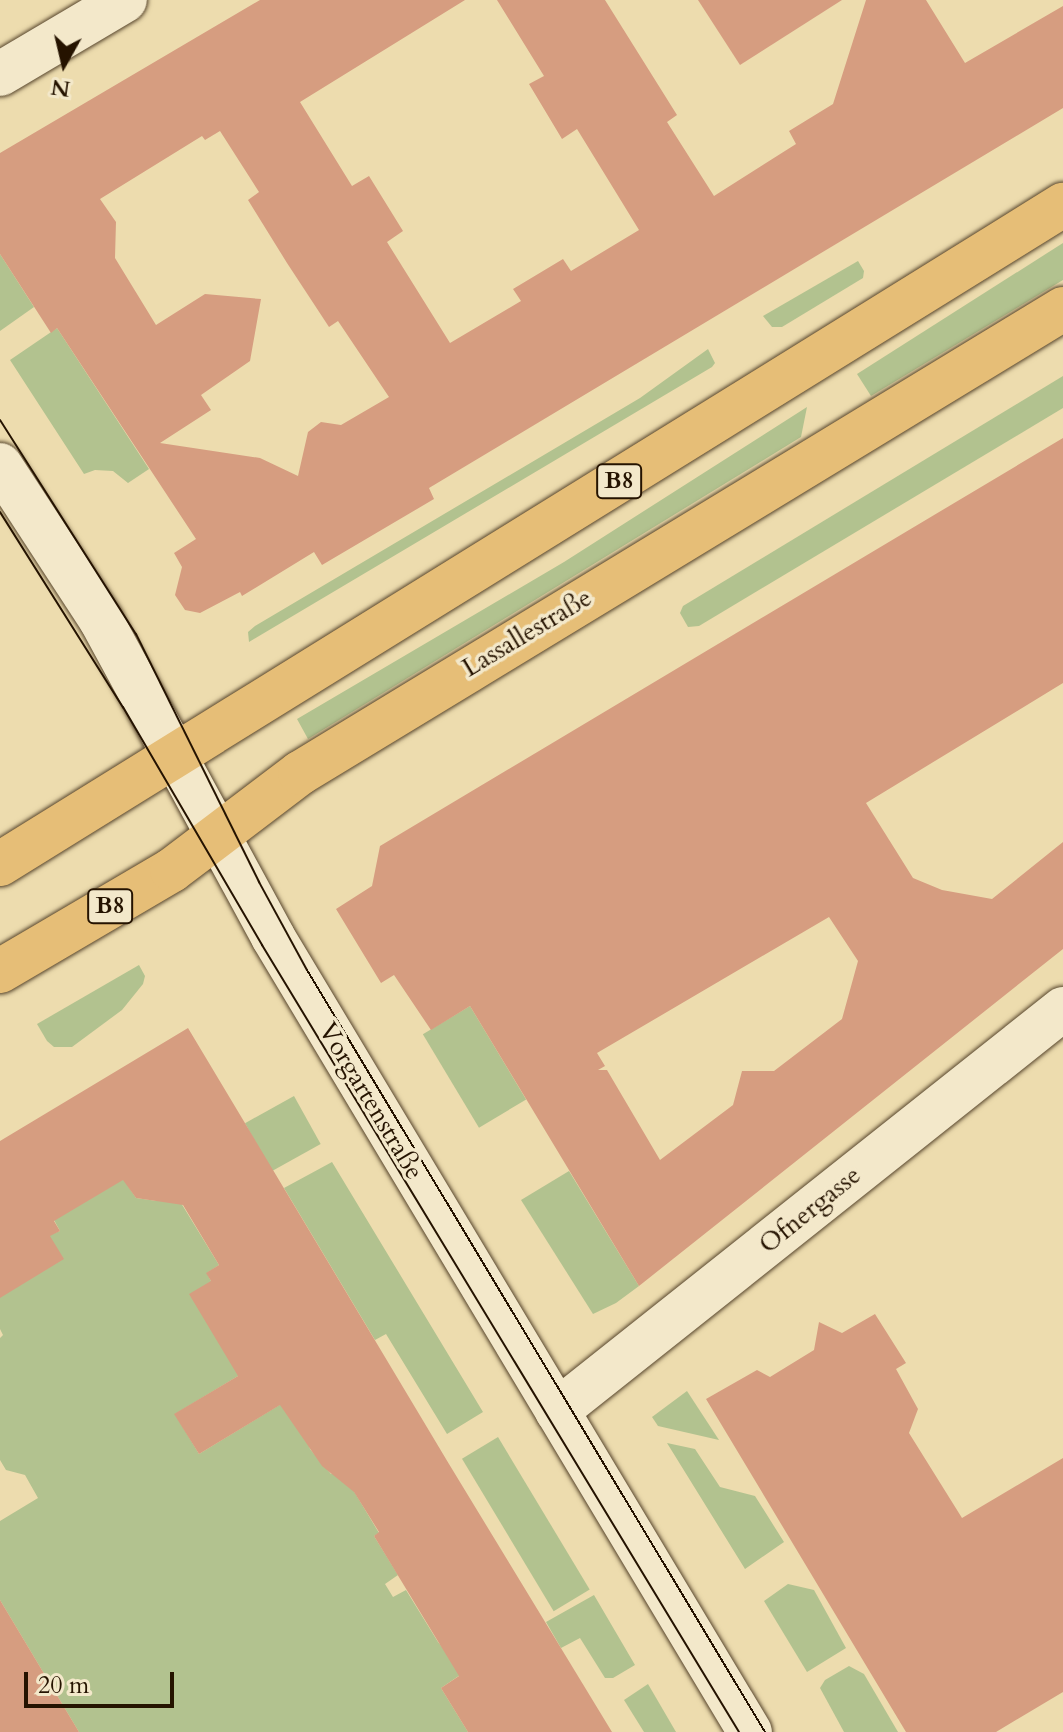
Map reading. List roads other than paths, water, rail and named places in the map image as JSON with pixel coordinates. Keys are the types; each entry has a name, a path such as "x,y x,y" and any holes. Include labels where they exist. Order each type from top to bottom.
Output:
{"main road":[{"name":"B8","path":"0,864 1063,205"},
{"name":"Lassallestraße","path":"0,971 172,870 300,773 1063,309"}],"street":[{"path":"0,74 125,0"},
{"name":"Vorgartenstraße","path":"0,465 101,620 218,838 750,1732"},
{"name":"Ofnergasse","path":"557,1411 1063,1009"}],"tram line":[{"path":"0,420 136,634 259,882 307,970 765,1732"},
{"path":"0,512 123,707 262,945 739,1732"}]}
